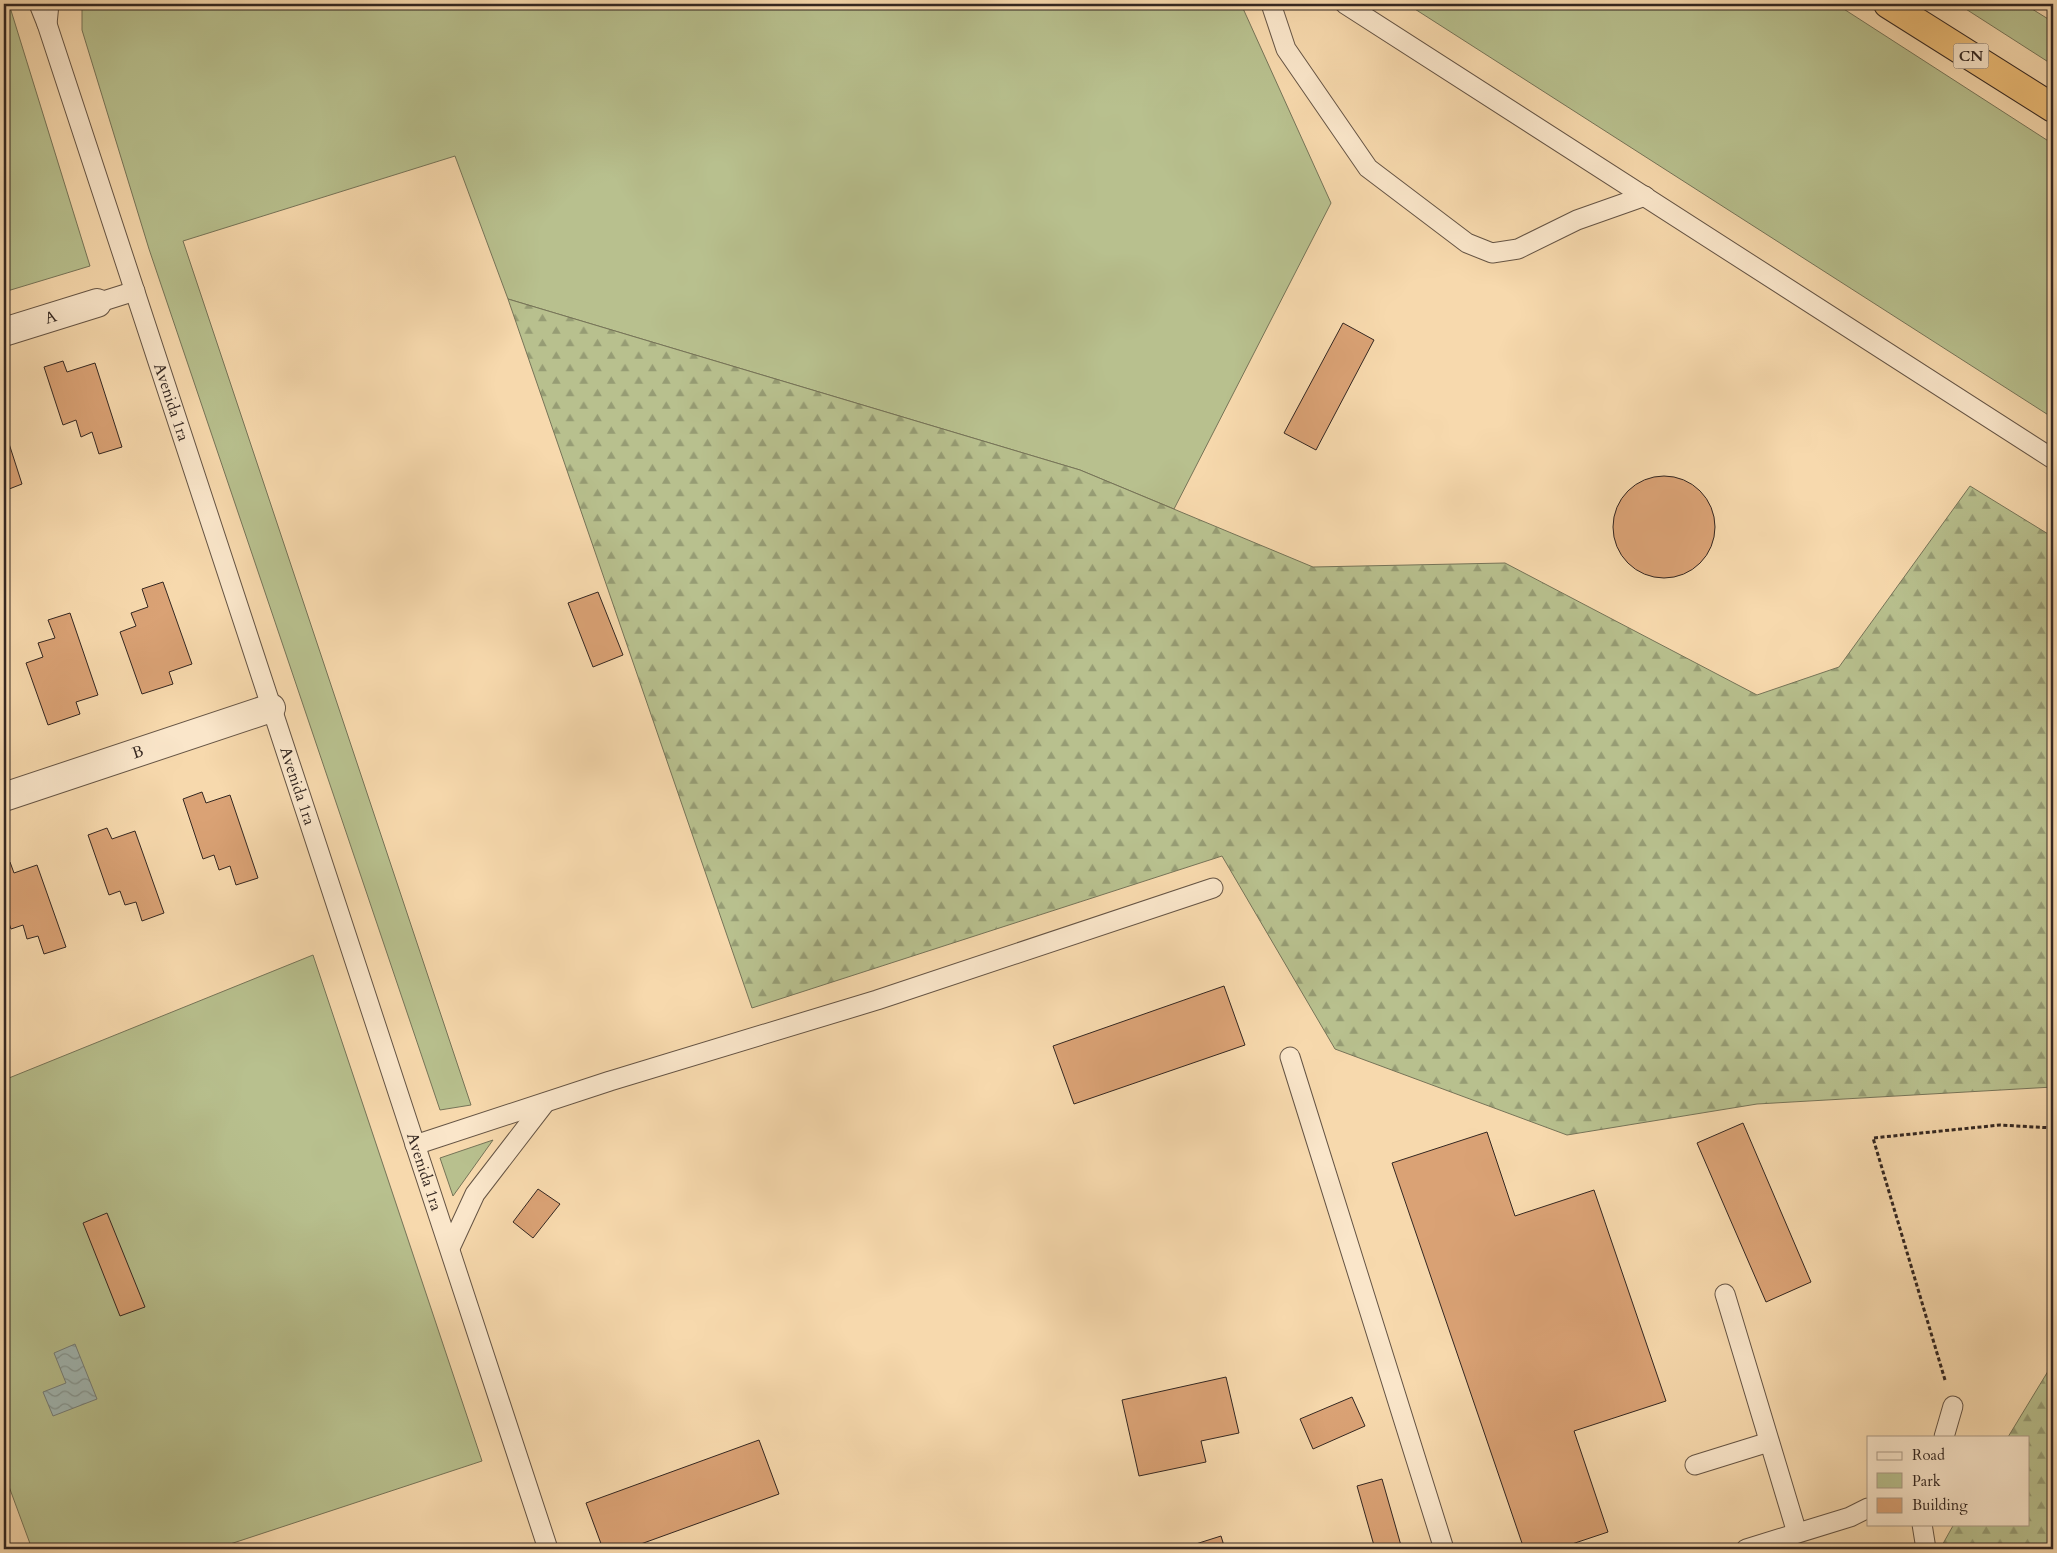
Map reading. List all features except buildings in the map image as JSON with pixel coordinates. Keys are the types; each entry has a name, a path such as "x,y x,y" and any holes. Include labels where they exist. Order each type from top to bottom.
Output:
{"highway":[{"name":"CN","path":"1888,4 2053,108"}],"street":[{"name":"A","path":"4,332 98,303"},
{"name":"B","path":"4,797 271,708"}],"lane":[{"name":"Avenida 1ra","path":"39,4 548,1549"},
{"path":"47,24 49,4"},
{"path":"1271,4 1286,49 1368,168 1467,243 1492,253 1518,249 1577,220 1645,196"},
{"path":"1345,4 2053,459"},
{"path":"98,303 135,291"},
{"path":"415,1145 545,1102 876,1000 1214,888"},
{"path":"1290,1057 1444,1549"},
{"path":"450,1248 475,1194 545,1102"},
{"path":"1725,1294 1797,1533"},
{"path":"1944,1436 1953,1406"},
{"path":"1695,1465 1769,1442"},
{"path":"1746,1549 1850,1517 1867,1508"},
{"path":"1922,1526 1926,1549"}],"path":[{"path":"1953,1406 1873,1138 2000,1124 2053,1128"}],"green space":[{"path":"4,4 9,4 90,266 4,292"},
{"path":"82,4 1241,4 1331,203 1174,509 1080,470 508,299 455,156 183,241 471,1105 440,1110 149,249 82,30"},
{"path":"1407,4 1836,4 2053,144 2053,418"},
{"path":"1958,4 2024,4 2053,22 2053,65"},
{"path":"508,299 1080,470 1313,567 1505,563 1757,695 1839,667 1970,486 2053,537 2053,1087 1757,1104 1567,1135 1335,1049 1222,856 752,1008"},
{"path":"313,955 482,1461 215,1549 32,1549 4,1473 4,1080"},
{"path":"493,1140 453,1196 440,1158"},
{"path":"2053,1363 2053,1549 1940,1549 1953,1526 2030,1526 2030,1436 2009,1436"}],"water":[{"path":"75,1344 97,1399 53,1416 43,1392 66,1383 54,1353"}]}
